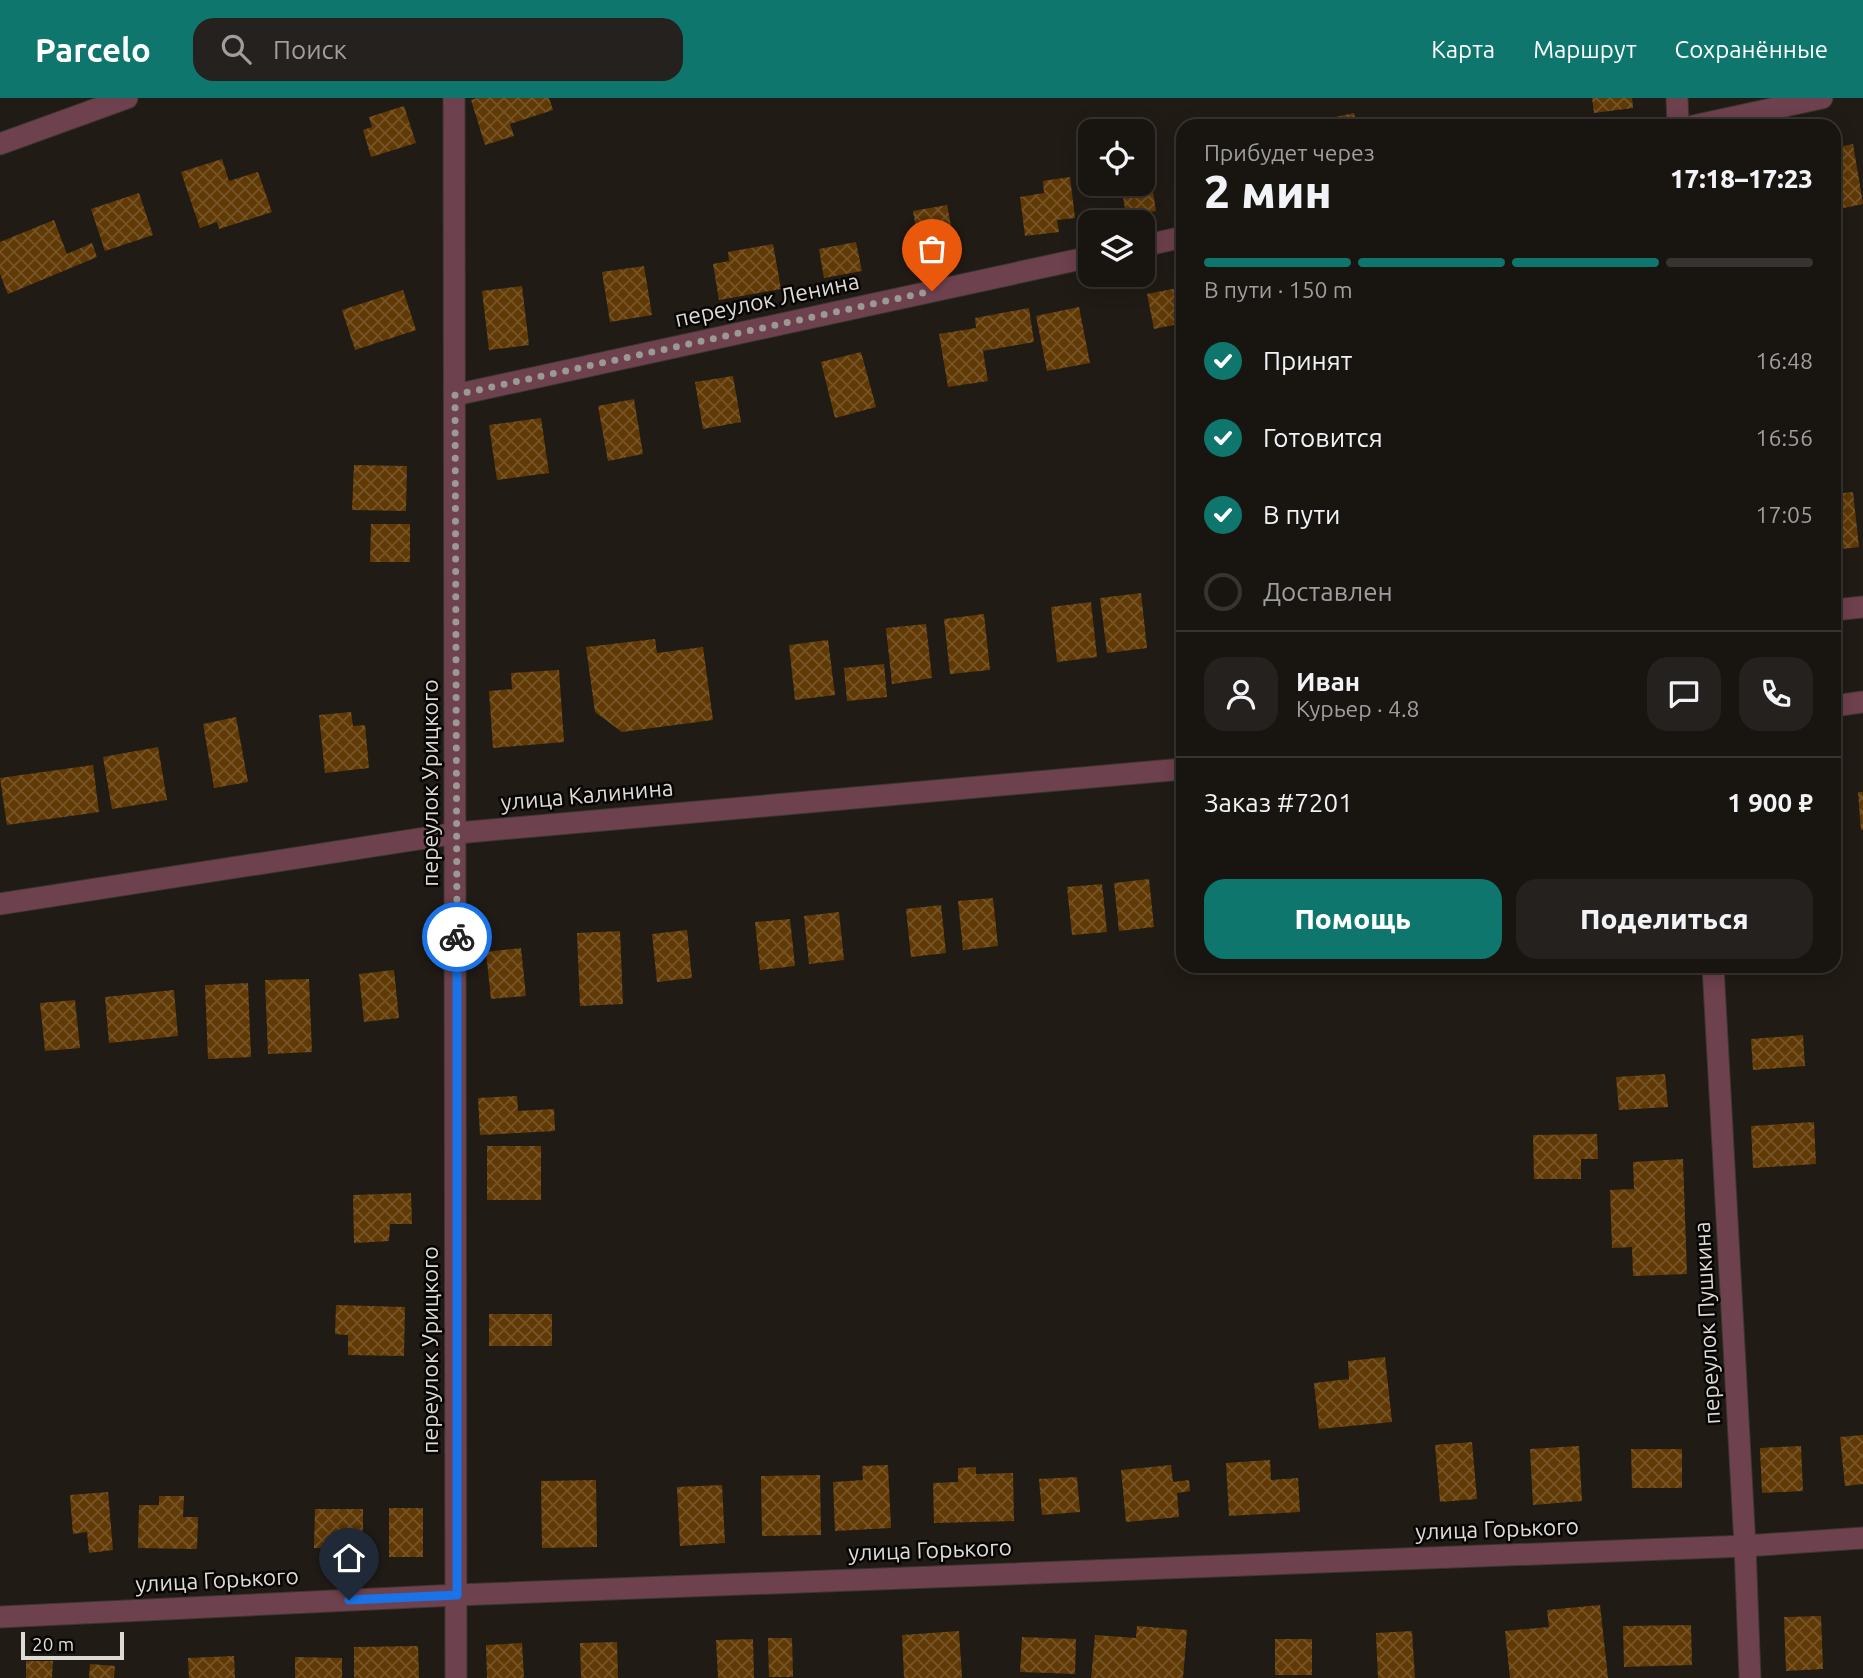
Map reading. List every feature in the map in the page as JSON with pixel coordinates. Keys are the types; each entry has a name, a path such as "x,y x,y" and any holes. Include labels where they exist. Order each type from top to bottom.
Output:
{"street":[{"path":"0,144 127,98"},
{"name":"переулок Урицкого","path":"454,98 456,1678"},
{"path":"1677,98 1678,119"},
{"path":"1725,119 1822,98"},
{"path":"1155,243 1176,239"},
{"name":"переулок Ленина","path":"455,395 1078,260"},
{"path":"1841,609 1863,607"},
{"path":"1841,705 1863,702"},
{"name":"улица Калинина","path":"0,904 457,833 1176,770"},
{"name":"переулок Пушкина","path":"1713,973 1750,1678"},
{"name":"улица Горького","path":"0,1617 457,1595 1745,1546 1863,1538"}],"building":[{"path":"549,98 553,110 510,124 514,136 485,145 471,100"},
{"path":"1592,98 1632,98 1633,108 1594,113"},
{"path":"404,106 416,143 371,157 363,130 372,127 369,117"},
{"path":"1354,113 1355,119 1327,119"},
{"path":"1853,144 1863,204 1841,209 1841,147"},
{"path":"222,159 229,181 258,172 272,212 219,229 217,222 200,228 181,172"},
{"path":"1070,177 1075,218 1057,220 1059,232 1025,236 1020,197 1044,193 1043,181"},
{"path":"139,193 153,235 105,251 91,209"},
{"path":"1123,196 1154,196 1156,211 1125,210"},
{"path":"947,205 957,257 922,263 913,211"},
{"path":"54,220 67,254 92,243 97,257 8,294 0,274 0,242"},
{"path":"856,242 862,271 824,278 819,249"},
{"path":"773,244 781,289 719,300 713,264 729,261 728,252"},
{"path":"644,266 652,315 610,322 602,272"},
{"path":"522,286 529,345 489,350 482,291"},
{"path":"1176,288 1176,324 1154,329 1147,294"},
{"path":"403,290 416,330 355,350 342,310"},
{"path":"1079,307 1090,363 1047,371 1036,316"},
{"path":"1029,308 1034,342 983,351 988,381 948,387 939,334 976,328 975,318"},
{"path":"861,352 876,407 835,418 821,362"},
{"path":"733,376 741,422 703,429 695,382"},
{"path":"634,399 643,454 608,461 598,406"},
{"path":"541,418 549,473 497,480 489,425"},
{"path":"354,465 407,466 406,511 352,510"},
{"path":"1853,492 1859,547 1841,549 1841,493"},
{"path":"371,524 410,524 410,562 370,562"},
{"path":"1141,593 1147,648 1107,653 1100,598"},
{"path":"1091,602 1097,657 1057,662 1051,607"},
{"path":"984,614 990,670 950,674 944,619"},
{"path":"926,624 932,678 892,684 886,628"},
{"path":"655,639 657,653 703,647 713,720 622,732 595,712 586,647"},
{"path":"828,640 835,695 795,700 789,645"},
{"path":"884,664 887,697 847,701 844,668"},
{"path":"559,670 564,742 493,748 489,691 512,689 511,673"},
{"path":"351,712 353,726 365,725 369,768 325,773 319,715"},
{"path":"236,717 248,782 214,788 203,724"},
{"path":"158,747 167,800 112,809 103,757"},
{"path":"93,765 99,812 7,825 0,778"},
{"path":"1858,792 1863,792 1863,830 1861,830"},
{"path":"1149,879 1154,927 1119,931 1114,883"},
{"path":"1102,884 1107,932 1072,935 1067,887"},
{"path":"993,898 998,946 963,950 958,901"},
{"path":"941,905 946,953 911,957 906,909"},
{"path":"839,912 844,960 809,964 804,916"},
{"path":"790,919 795,966 760,970 755,922"},
{"path":"687,930 692,978 657,982 652,934"},
{"path":"620,931 623,1004 580,1006 577,933"},
{"path":"521,948 526,996 491,999 486,952"},
{"path":"394,970 399,1018 364,1022 359,974"},
{"path":"309,979 312,1052 268,1054 265,980"},
{"path":"248,983 251,1057 208,1059 205,985"},
{"path":"174,990 178,1036 109,1043 105,997"},
{"path":"75,1000 80,1048 45,1051 40,1003"},
{"path":"1803,1035 1805,1066 1753,1070 1751,1039"},
{"path":"1665,1074 1668,1107 1619,1110 1616,1077"},
{"path":"517,1096 518,1111 554,1109 555,1131 480,1135 478,1098"},
{"path":"1814,1122 1816,1164 1753,1168 1751,1126"},
{"path":"1597,1134 1598,1159 1581,1159 1581,1179 1534,1179 1533,1135"},
{"path":"487,1146 541,1146 541,1200 487,1200"},
{"path":"1683,1159 1687,1274 1633,1276 1632,1247 1612,1248 1610,1190 1634,1189 1633,1162"},
{"path":"411,1193 412,1224 390,1224 389,1241 354,1243 353,1195"},
{"path":"336,1305 405,1307 404,1356 348,1355 348,1335 335,1334"},
{"path":"489,1314 552,1314 552,1346 489,1346"},
{"path":"1385,1357 1392,1422 1319,1429 1314,1383 1349,1379 1348,1361"},
{"path":"1863,1435 1863,1484 1845,1486 1840,1437"},
{"path":"1472,1442 1477,1499 1440,1502 1435,1445"},
{"path":"1579,1446 1582,1501 1533,1505 1530,1449"},
{"path":"1801,1446 1803,1491 1762,1493 1760,1448"},
{"path":"1631,1449 1682,1449 1682,1488 1632,1488"},
{"path":"1270,1460 1271,1480 1298,1478 1300,1512 1229,1516 1226,1463"},
{"path":"888,1465 891,1528 835,1531 833,1482 863,1480 862,1466"},
{"path":"1171,1465 1173,1482 1189,1480 1190,1491 1177,1493 1179,1517 1126,1522 1121,1470"},
{"path":"976,1467 976,1474 1013,1473 1014,1521 934,1523 933,1483 958,1482 958,1468"},
{"path":"820,1475 821,1535 762,1536 761,1476"},
{"path":"1077,1477 1080,1512 1042,1515 1039,1479"},
{"path":"596,1480 597,1547 542,1548 541,1481"},
{"path":"722,1485 725,1543 680,1546 677,1487"},
{"path":"108,1492 113,1550 89,1553 87,1532 73,1534 70,1495"},
{"path":"159,1496 184,1496 183,1517 198,1517 197,1549 138,1548 139,1505 159,1505"},
{"path":"389,1508 423,1508 423,1557 389,1557"},
{"path":"315,1509 363,1509 363,1548 314,1548"},
{"path":"1600,1605 1608,1678 1510,1678 1505,1631 1549,1627 1547,1610"},
{"path":"1821,1616 1823,1669 1786,1671 1784,1617"},
{"path":"1691,1625 1692,1665 1624,1667 1623,1626"},
{"path":"1137,1626 1187,1630 1183,1678 1091,1678 1095,1635 1136,1638"},
{"path":"959,1631 962,1678 904,1678 902,1635"},
{"path":"1412,1631 1415,1678 1378,1678 1376,1633"},
{"path":"1022,1637 1076,1639 1075,1674 1020,1672"},
{"path":"768,1638 792,1638 793,1677 769,1677"},
{"path":"753,1639 754,1678 718,1678 716,1640"},
{"path":"1275,1639 1312,1639 1312,1675 1275,1675"},
{"path":"617,1642 618,1678 581,1678 580,1643"},
{"path":"522,1643 524,1678 487,1678 486,1645"},
{"path":"418,1646 419,1678 354,1678 354,1647"},
{"path":"234,1656 235,1678 189,1678 188,1658"},
{"path":"295,1657 342,1658 342,1678 295,1678"},
{"path":"26,1661 53,1661 52,1678 26,1678"},
{"path":"90,1664 115,1666 114,1678 89,1678"}],"way so far":[{"path":"457,937 455,395 932,291"}],"route":[{"path":"349,1600 457,1595 457,937"}]}
